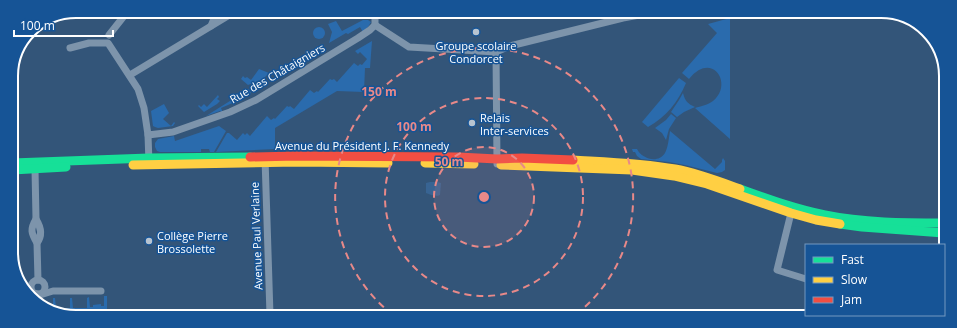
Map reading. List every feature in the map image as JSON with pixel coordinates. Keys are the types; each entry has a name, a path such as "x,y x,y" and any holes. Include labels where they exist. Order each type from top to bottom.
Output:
{"main road":[{"name":"Avenue du Président J. F. Kennedy","path":"18,163 458,157 497,162 632,170 674,176 707,184 791,213 823,221 862,227 939,233"},
{"name":"Avenue du Président J. F. Kennedy","path":"497,162 522,158 641,164 676,169 709,178 786,205 825,215 862,220 939,223"},
{"name":"Avenue du Président J. F. Kennedy","path":"18,170 149,162"}],"street":[{"path":"109,35 122,18"},
{"path":"211,26 214,18"},
{"path":"130,75 224,18"},
{"path":"375,18 375,25 409,47 496,52 510,46 610,18"},
{"name":"Rue des Châtaigniers","path":"148,135 173,132 230,112 256,100 358,38 375,25"},
{"path":"70,48 89,43 108,43 138,89 144,108 148,135 149,162"},
{"path":"496,52 497,162"},
{"name":"Avenue Paul Verlaine","path":"265,159 270,310"},
{"path":"35,169 36,219 31,231 36,243 38,280"},
{"path":"791,213 777,270 805,279"},
{"path":"38,280 42,281 45,286 53,291"},
{"path":"32,290 31,286 34,281 38,280"},
{"path":"37,294 44,291 45,286"},
{"path":"37,294 40,295 53,291 100,290"}],"shaded area":[{"path":"730,18 730,139 695,108 713,101 719,94 721,79 718,73 712,69 705,68 697,71 689,79 682,73 717,33 708,24"},
{"path":"363,20 368,20 371,22 363,32 360,27 329,43 332,32 328,24 336,21 342,31"},
{"path":"319,27 323,29 325,33 323,37 319,39 315,37 313,33 315,29"},
{"path":"372,41 370,68 365,68 364,92 337,91 275,128 275,149 216,152 227,133 237,140 243,133 245,135 247,133 250,136 267,116 271,120 274,118 275,119 287,106 294,109 310,90 314,93 317,91 318,92 330,79 334,79 337,82 354,63 358,66 360,64 362,65 367,59 360,52 358,54 355,51"},
{"path":"259,69 269,73 263,79 248,85 241,79 243,76 251,80"},
{"path":"679,78 686,83 675,103 666,114 648,127 642,122"},
{"path":"249,89 251,93 241,99 239,97 234,100 235,102 221,108 223,113 220,111 206,116"},
{"path":"683,93 687,102 695,107 677,117 671,112"},
{"path":"218,95 219,97 217,99 220,101 204,112 198,106 199,105 201,107 204,104 207,107"},
{"path":"164,104 169,113 163,119 171,126 174,122 175,123 173,126 158,128 153,126 151,111"},
{"path":"671,114 676,118 669,129 666,140 662,133 655,128 666,120"},
{"path":"219,126 226,131 214,152 210,152 209,149 201,149 201,152 160,152 157,151 155,147 155,143 158,139 174,136 175,141"},
{"path":"670,131 715,169 722,162 723,158 725,161 725,170 717,173 669,162 641,159 635,152 633,152 632,149 637,149 642,155 650,159 662,156 667,148"},
{"path":"426,183 441,183 440,195 435,196 426,193"},
{"path":"104,296 107,296 107,310 69,310 61,308 70,308 70,298 72,298 73,308 87,308 87,298 89,297 90,307 101,304 101,306 104,306"},
{"path":"53,298 55,298 56,306 53,305"}],"traffic: fast":[{"path":"18,163 149,158 250,157"},
{"path":"18,170 66,167"},
{"path":"740,189 792,207 839,218 884,222 939,223"},
{"path":"840,224 939,233"}],"traffic: slow":[{"path":"573,160 637,164 675,169 716,180 740,189"},
{"path":"133,165 298,162 388,163"},
{"path":"425,163 474,164"},
{"path":"501,165 632,170 674,176 707,184 791,213 816,220 840,224"}],"traffic: jam":[{"path":"250,157 458,157 573,160"}],"place":[{"name":"Groupe scolaire Condorcet","path":"476,32"},
{"name":"Relais Inter-services","path":"472,123"},
{"name":"Collège Pierre Brossolette","path":"149,241"}]}
